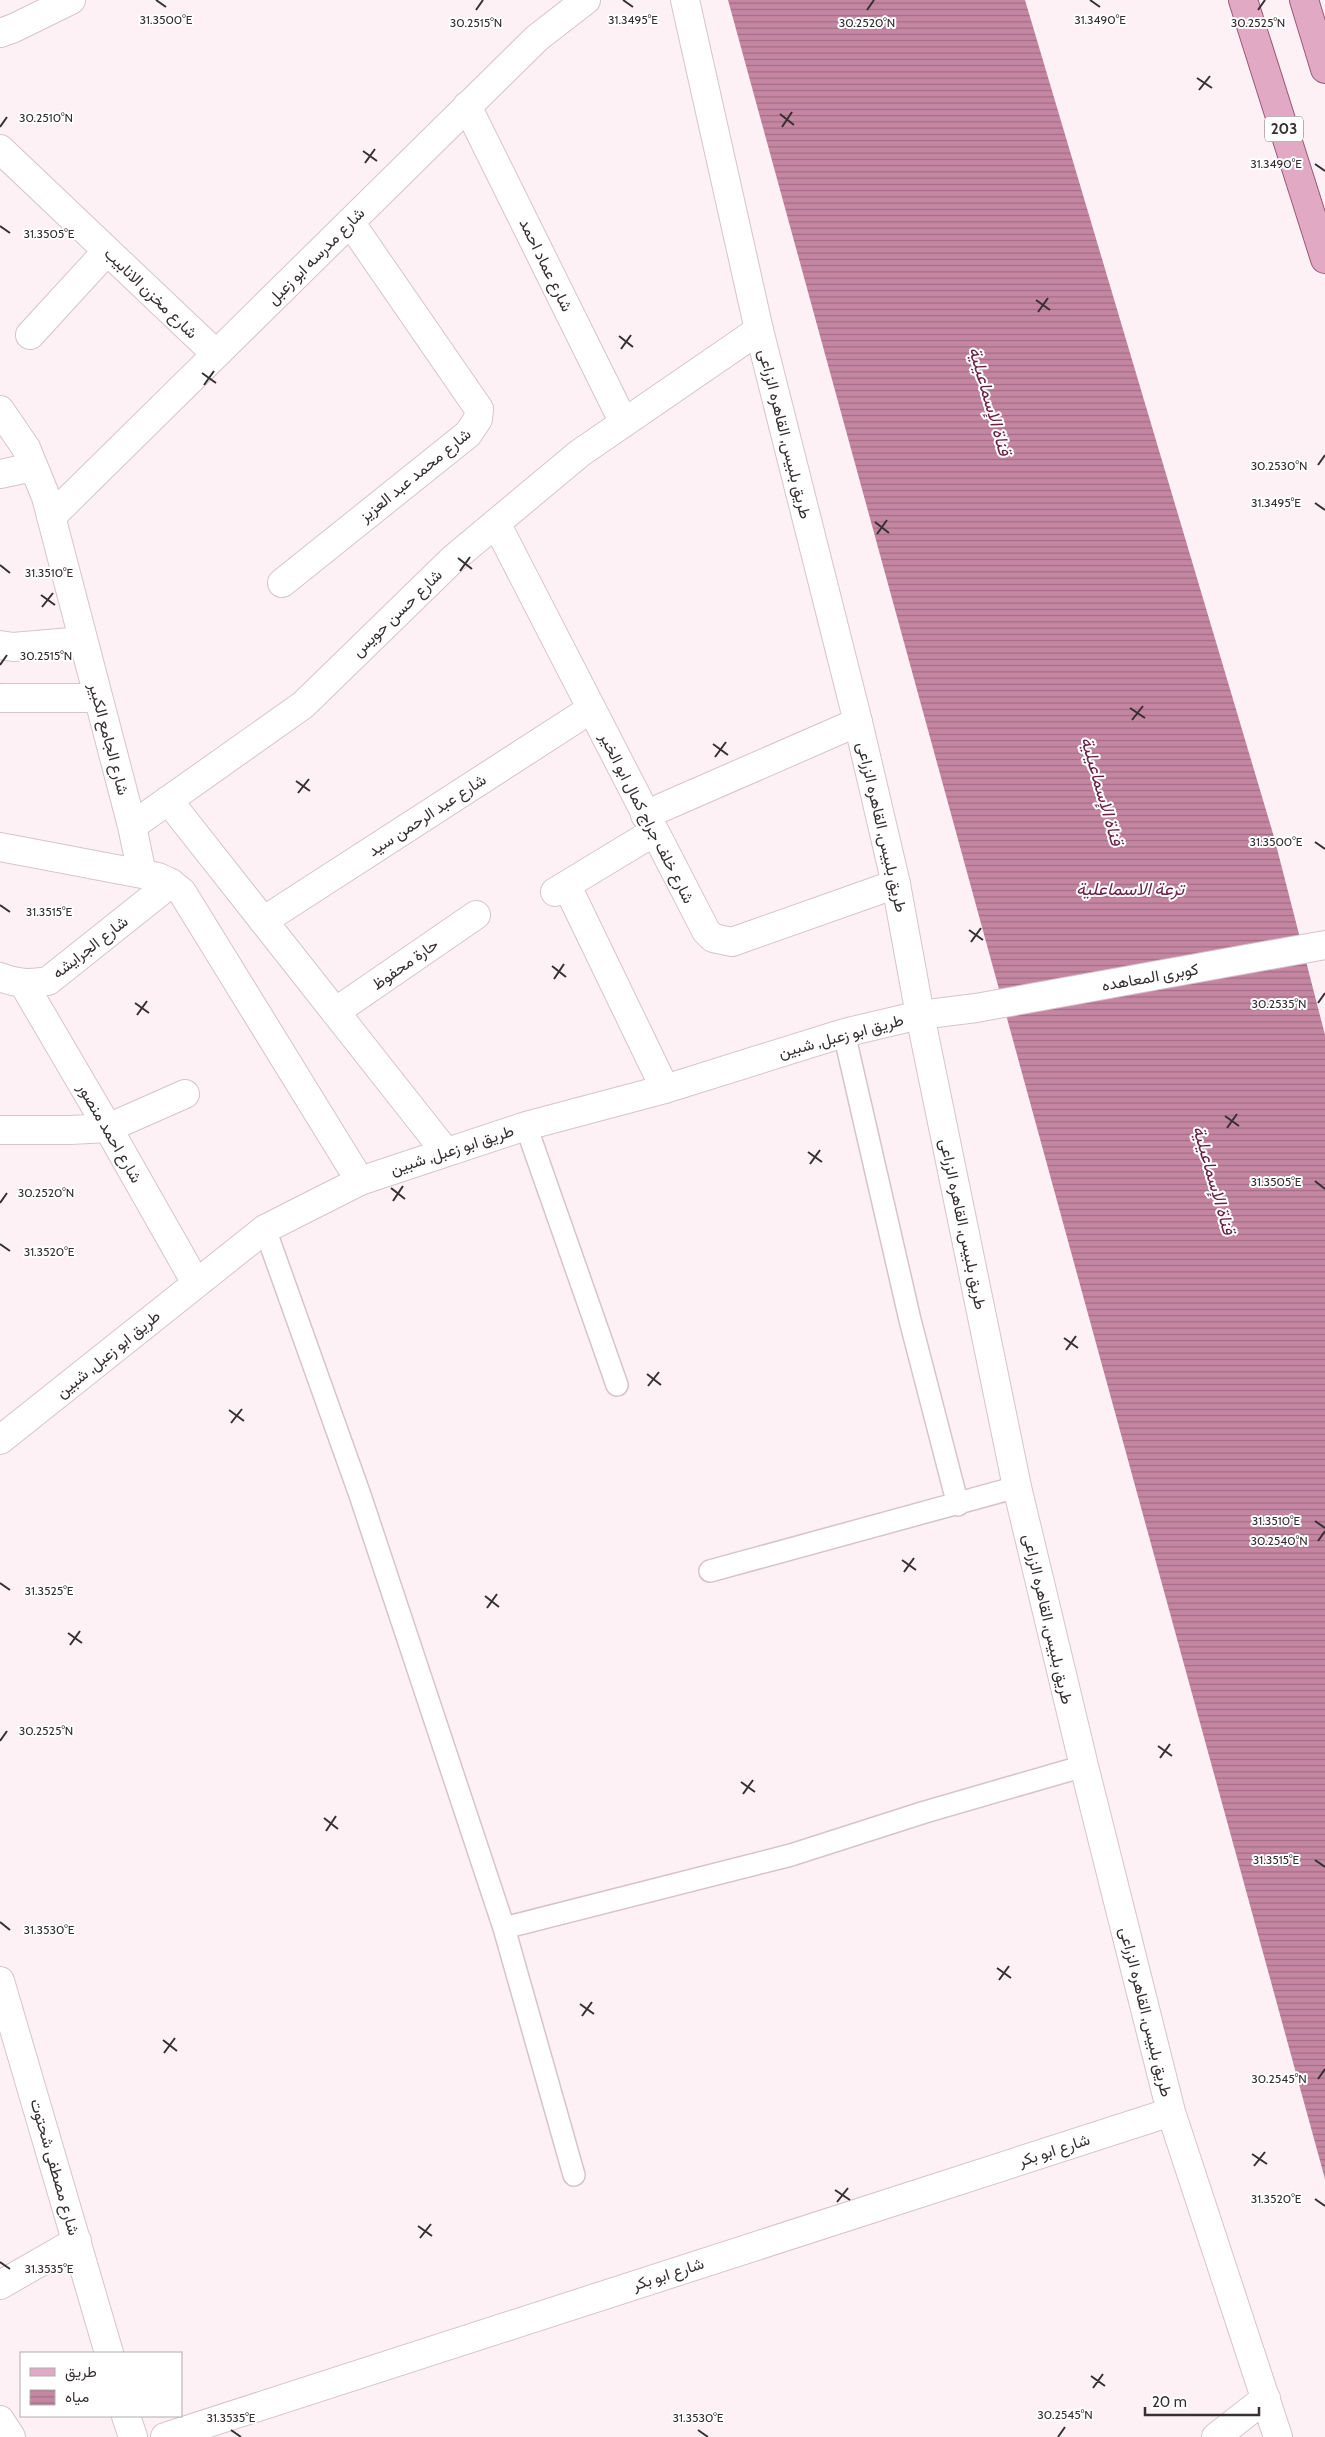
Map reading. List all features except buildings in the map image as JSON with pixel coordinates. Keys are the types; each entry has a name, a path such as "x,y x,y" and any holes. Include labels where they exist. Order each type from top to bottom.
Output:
{"main road":[{"name":"203","path":"1243,0 1325,259"},
{"path":"1304,0 1325,69"}],"street":[{"path":"0,33 71,0"},
{"name":"طريق بلبيس, القاهره الزراعى","path":"685,0 759,330 858,722 896,884 920,1015 1017,1487 1084,1766 1171,2112 1278,2437"},
{"name":"شارع مدرسه ابو زعبل","path":"51,517 570,5"},
{"name":"شارع عماد احمد","path":"467,106 624,423"},
{"name":"شارع مخزن الانابيب","path":"0,149 216,354"},
{"name":"شارع محمد عبد العزيز","path":"282,583 468,434 478,418 480,409 350,222"},
{"path":"30,335 107,251"},
{"name":"شارع حسن حويس","path":"132,826 303,705 452,559 580,453 759,330"},
{"name":"شارع الجامع الكبير","path":"0,410 26,448 51,517 132,826 142,874"},
{"path":"0,474 33,467"},
{"name":"شارع خلف جراج كمال ابو الخير","path":"496,523 706,931 723,941 742,939 896,884"},
{"path":"0,645 13,646 84,641"},
{"path":"2,698 98,698"},
{"name":"شارع عبد الرحمن سيد","path":"263,921 591,709"},
{"path":"665,1089 561,889 650,823 858,722"},
{"path":"168,800 445,1151"},
{"path":"0,847 142,874 171,883 182,892 360,1181"},
{"name":"شارع الجرايشه","path":"11,980 48,980 171,883"},
{"name":"حارة محفوظ","path":"335,1012 476,915"},
{"name":"كوبرى المعاهده","path":"976,1008 1325,945"},
{"name":"شارع احمد منصور","path":"11,980 108,1128 196,1284"},
{"name":"طريق ابو زعبل, شبين","path":"0,1440 265,1229 360,1181 445,1151 526,1126 665,1089 844,1033 920,1015 976,1008"},
{"path":"0,1130 108,1128 185,1094"},
{"name":"شارع مصطفى شحتوت","path":"0,1981 7,2026 77,2241 109,2352"},
{"name":"شارع ابو بكر","path":"165,2437 1171,2112"},
{"path":"2,2279 77,2241"},
{"path":"1216,2437 1266,2398"},
{"path":"126,2417 132,2437"},
{"path":"0,2420 11,2437"}],"lane":[{"path":"844,1033 910,1320 958,1505"},
{"path":"526,1126 618,1385"},
{"path":"265,1229 360,1495 504,1928 574,2175"},
{"path":"710,1571 958,1505 1017,1487"},
{"path":"504,1928 792,1856 925,1812 1084,1766"}],"water":[{"name":"ترعة الاسماعلية","path":"728,0 1025,0 1274,837 1325,1035 1325,2179"}],"water label":[{"name":"قناة الإسماعيلية","path":"990,401"},
{"name":"قناة الإسماعيلية","path":"1102,791"},
{"name":"قناة الإسماعيلية","path":"1214,1180"}]}
